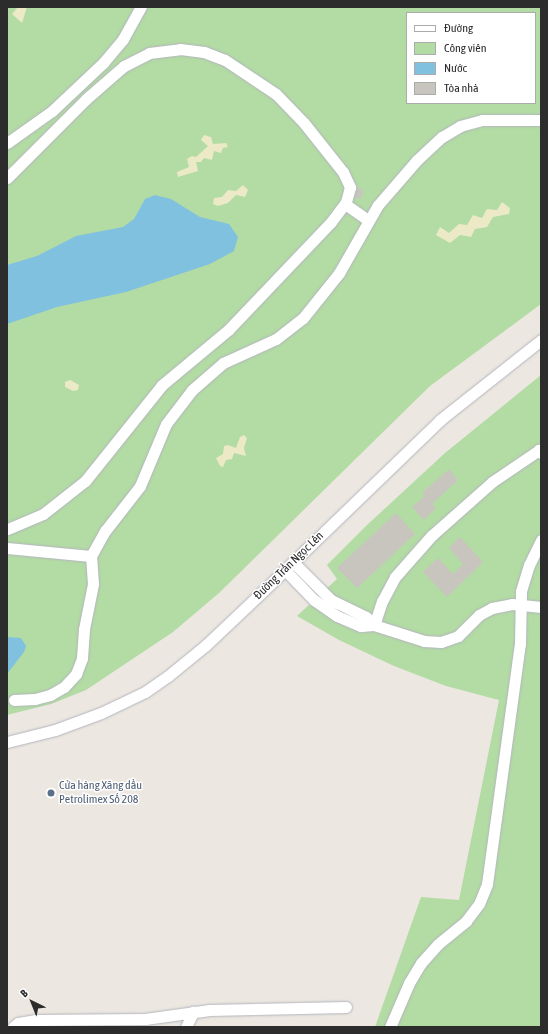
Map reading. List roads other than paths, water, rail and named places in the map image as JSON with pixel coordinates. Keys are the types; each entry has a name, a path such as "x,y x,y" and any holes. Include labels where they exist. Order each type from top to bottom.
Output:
{"street":[{"path":"7,143 40,121 88,78 123,39 141,7"},
{"path":"7,178 98,88 132,61 157,52 192,50 225,60 276,94 304,123 347,178 349,192 345,204 322,233 228,330 162,384 85,481 43,514 7,529"},
{"path":"88,78 98,88"},
{"path":"14,700 36,699 50,695 64,687 76,674 82,658 84,629 93,584 91,556 102,535 140,486 162,432 182,400 223,363 276,339 303,318 339,273 368,220 417,160 450,131 482,120 541,120"},
{"path":"345,204 368,220"},
{"name":"Đường Trần Ngọc Lên","path":"7,742 78,722 145,692 206,645 440,420 541,340"},
{"path":"374,625 382,601 395,577 423,544 492,482 539,450 541,453"},
{"path":"390,1027 409,983 422,963 438,944 470,917 479,904 487,884 520,644 520,604 527,572 541,540"},
{"path":"7,548 91,556"},
{"path":"293,562 331,600 366,617 374,625"},
{"path":"285,570 314,600 337,616 361,626 374,625 424,641 441,642 458,636 479,615 492,608 520,604 541,607"},
{"path":"13,1027 18,1023 35,1020 145,1019 192,1012 346,1007"},
{"path":"186,1027 192,1012"}],"water":[{"path":"155,195 171,199 200,217 229,224 238,237 234,251 210,264 126,292 57,307 7,324 7,265 37,256 76,236 123,227 134,219 145,199"},
{"path":"7,637 21,638 26,646 24,652 7,674"}],"place":[{"name":"Cửa hàng Xăng dầu Petrolimex Số 208","path":"51,793"}]}
